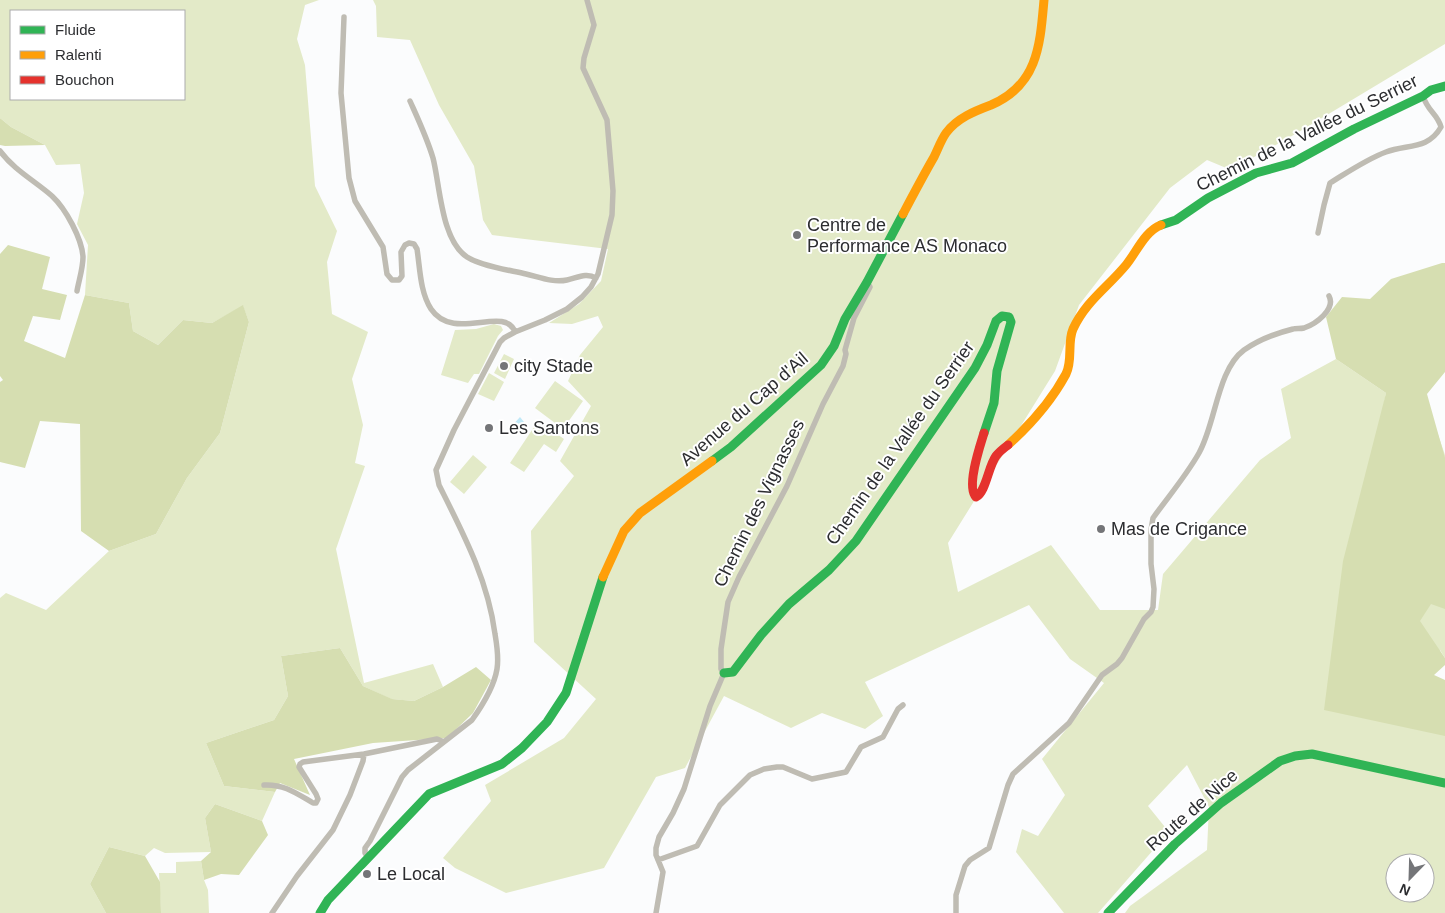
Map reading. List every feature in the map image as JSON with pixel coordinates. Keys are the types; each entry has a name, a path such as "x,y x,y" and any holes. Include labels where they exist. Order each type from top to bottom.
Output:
{"street":[{"path":"368,856 364,848 370,841 402,777 408,770 472,720 480,709 496,674 498,651 493,618 481,573 439,484 436,470 457,423 500,342 515,332 567,309 592,287 596,278 612,215 613,191 607,120 584,68 584,58 594,25 587,0"},
{"name":"Avenue du Cap d'Ail","path":"320,913 328,900 368,856 429,794 502,764 538,733 558,708 566,693 606,568 624,531 640,513 731,447 782,398 821,365 834,346 845,319 867,282 946,133 964,115 1016,91 1025,80 1038,52 1044,0"},
{"path":"344,16 341,93 349,178 355,201 361,213 376,232 383,247 387,274 392,280 399,280 402,276 401,252 405,245 409,243 414,244 417,249 425,294 432,310 438,317 460,325 504,321 512,326 515,332"},
{"name":"Chemin de la Vallée du Serrier","path":"724,673 733,672 761,635 789,604 829,570 856,541 975,368 988,345 996,321 1002,316 1009,317 1011,322 997,370 994,403 976,457 972,490 976,497 982,492 986,477 996,456 1022,432 1051,396 1066,373 1069,364 1070,337 1082,312 1090,301 1125,266 1156,227 1176,220 1208,198 1256,173 1292,163 1354,129 1423,96 1431,90 1445,86"},
{"path":"1318,233 1330,183 1385,152 1400,147 1408,148 1420,145 1437,134 1441,127 1438,118 1426,105 1423,96"},
{"path":"410,101 432,155 443,212 458,249 468,257 485,264 553,280 567,280 584,275 591,275 596,278"},
{"path":"0,151 26,177 52,196 69,219 82,246 83,260 77,291"},
{"name":"Chemin des Vignasses","path":"724,673 721,669 721,649 728,602 738,577 787,486 823,404 844,366 846,354 844,350 854,318 868,293 870,287 867,282"},
{"path":"956,913 956,895 965,866 970,860 988,848 1008,785 1014,774 1069,723 1102,675 1122,658 1144,619 1151,612 1154,589 1151,555 1153,518 1198,453 1214,416 1221,386 1233,360 1256,343 1293,329 1304,328 1316,321 1330,308 1331,300 1329,296"},
{"path":"834,346 844,350"},
{"path":"656,913 663,872 656,848 659,837 684,789 710,706 724,673"},
{"path":"658,860 697,846 720,805 745,779 757,772 783,767 812,779 846,772 861,747 883,737 898,709 903,705"},
{"path":"264,785 280,785 312,803 316,803 318,799 316,794 299,767 303,762 364,754 438,739 444,742"},
{"path":"272,913 297,876 333,830 350,795 364,754"},
{"name":"Route de Nice","path":"1108,913 1175,844 1221,803 1280,761 1295,756 1312,754 1445,783"}],"green space":[{"path":"0,0 319,0 305,5 297,39 305,65 315,186 337,231 327,262 332,314 368,332 352,379 363,425 355,463 365,466 336,549 364,683 433,664 443,687 414,701 391,699 363,686 340,648 281,656 288,696 274,720 206,743 224,786 275,792 262,821 215,804 205,818 211,852 165,853 154,848 145,856 109,847 90,884 106,913 0,913 0,598 6,593 46,610 109,551 156,534 187,478 220,433 249,322 243,306 212,323 183,320 158,345 133,331 129,303 85,295 88,245 77,224 84,193 80,164 56,165 45,145 11,127 0,118"},
{"path":"373,0 1445,0 1445,44 1297,133 1231,170 1207,160 1170,188 1079,305 1055,371 948,543 958,592 1051,545 1100,610 1158,610 1163,574 1260,460 1291,438 1281,389 1336,359 1386,393 1383,408 1430,411 1445,455 1445,658 1440,650 1429,683 1445,684 1445,913 1125,913 1130,906 1207,850 1209,807 1187,765 1148,806 1169,832 1098,913 1064,913 1016,852 1022,829 1038,836 1065,795 1042,759 1104,683 1070,659 1029,605 865,682 883,716 865,729 822,713 791,728 724,696 685,768 656,777 604,868 506,893 455,868 443,858 491,801 485,785 564,738 596,699 534,642 531,531 574,476 560,461 591,406 568,381 580,355 603,327 598,316 572,324 549,323 579,304 601,281 608,249 492,235 483,220 474,166 439,105 410,40 377,37 376,6"},
{"path":"0,118 11,127 45,145 0,145"},
{"path":"8,245 50,257 42,289 67,295 60,320 33,316 24,341 65,358 85,295 129,303 133,331 158,345 183,320 212,323 243,305 249,322 220,433 187,478 156,534 109,551 81,531 80,424 40,421 25,468 0,462 0,382 3,380 0,376 0,254"},
{"path":"1445,263 1445,372 1427,394 1445,458 1445,609 1431,604 1420,621 1445,658 1445,665 1434,675 1445,680 1445,736 1324,710 1343,561 1386,393 1336,359 1326,317 1342,297 1370,299 1391,279"},
{"path":"494,324 501,326 503,330 498,336 479,374 474,374 468,383 441,375 455,330 476,329"},
{"name":"city Stade","path":"504,354 514,359 505,379 494,373"},
{"path":"489,373 504,382 494,401 478,394"},
{"path":"555,381 583,401 563,429 535,408"},
{"path":"538,421 564,439 556,452 544,444 524,472 510,463"},
{"path":"473,455 487,467 464,494 450,482"},
{"path":"340,648 363,686 392,699 414,701 443,687 476,667 491,680 473,713 447,738 373,743 294,759 310,795 280,783 275,792 224,786 206,743 274,720 288,696 281,656"},
{"path":"215,804 262,821 268,835 239,875 221,874 204,880 201,861 211,852 205,818"},
{"path":"109,847 145,856 160,882 161,913 106,913 90,884"},
{"path":"201,861 204,880 208,890 209,913 161,913 159,873 176,873 176,862"}],"water":[{"path":"520,417 524,422 524,426 521,432 517,434 510,428"}],"traffic: fast":[{"path":"1161,225 1176,220 1208,198 1256,173 1292,163 1354,129 1423,96 1431,90 1445,86"},
{"path":"712,461 731,447 821,365 834,346 845,319 903,214"},
{"path":"724,673 733,672 761,635 789,604 829,570 856,541 975,368 987,345 996,321 1002,316 1009,317 1011,322 997,371 994,403 984,433"},
{"path":"320,913 328,900 429,794 502,764 522,748 547,722 566,693 603,577"},
{"path":"1108,913 1175,844 1221,803 1280,761 1295,756 1312,754 1445,783"}],"traffic: slow":[{"path":"903,214 950,128 967,116 1007,97 1027,75 1034,62 1038,48 1044,0"},
{"path":"1008,445 1040,412 1066,374 1069,363 1071,334 1084,310 1126,265 1150,232 1161,225"},
{"path":"603,577 624,531 640,513 712,461"}],"traffic: jam":[{"path":"984,433 973,476 972,485 976,497 985,485 996,456 1008,445"}],"place":[{"name":"Centre de Performance AS Monaco","path":"797,235"},
{"name":"city Stade","path":"504,366"},
{"name":"Les Santons","path":"489,428"},
{"name":"Mas de Crigance","path":"1101,529"},
{"name":"Le Local","path":"367,874"}]}
